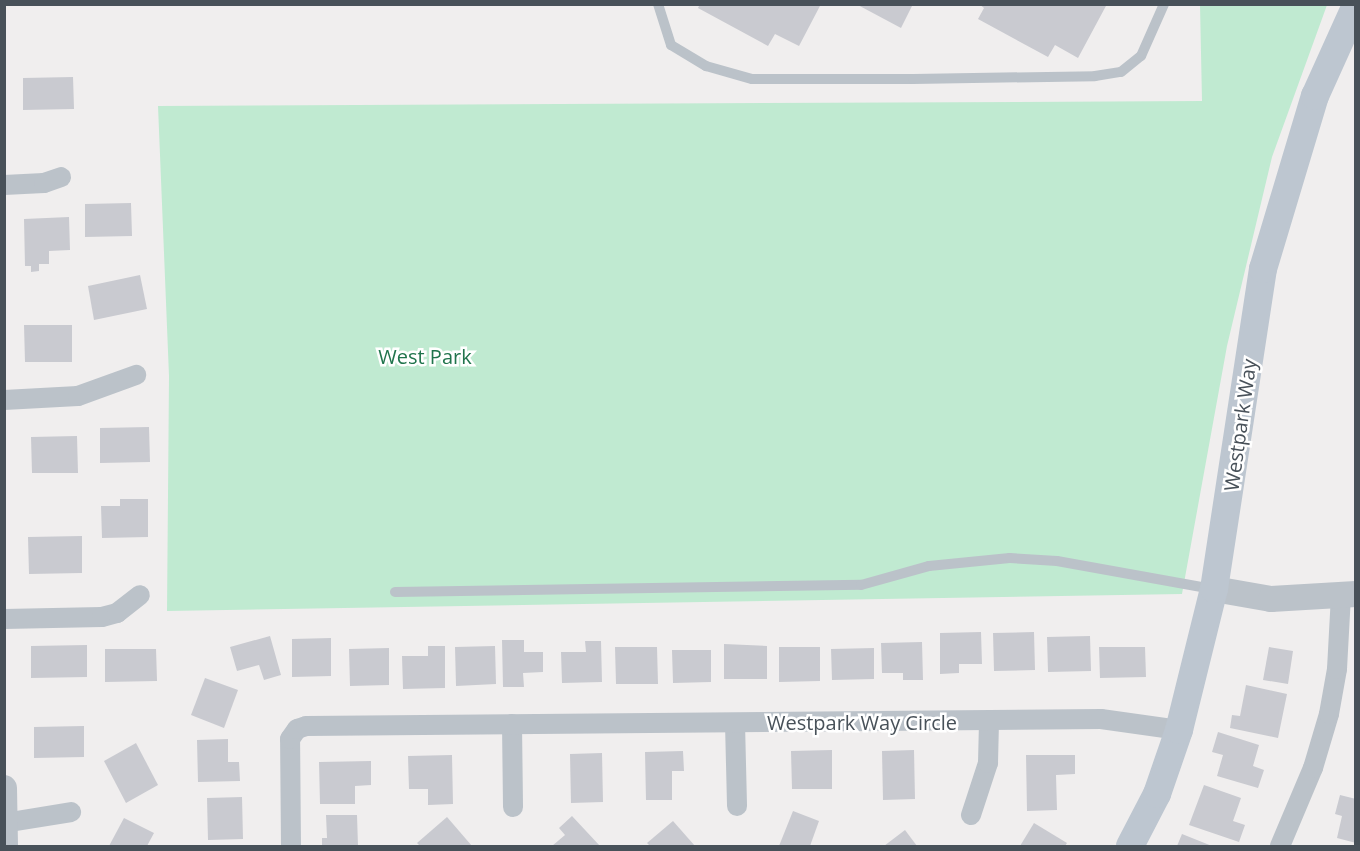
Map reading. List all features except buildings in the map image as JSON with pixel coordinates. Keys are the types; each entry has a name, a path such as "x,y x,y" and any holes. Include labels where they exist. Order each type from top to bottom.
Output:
{"main road":[{"name":"Westpark Way","path":"1130,846 1157,794 1179,730 1214,589 1263,269 1315,96 1356,5"}],"street":[{"path":"4,185 44,183 61,177"},
{"path":"4,400 78,396 136,375"},
{"path":"1214,589 1271,599 1348,595 1329,714 1313,768 1280,846"},
{"path":"4,619 102,617 117,613 140,596"},
{"name":"Westpark Way Circle","path":"291,846 290,739 297,729 512,724 1119,720 1179,730"},
{"path":"971,815 988,763 989,721"},
{"path":"735,723 737,806"},
{"path":"512,724 513,807"},
{"path":"4,788 6,846"},
{"path":"5,823 71,812"}],"lane":[{"path":"658,4 670,45 706,66 752,79 1095,76 1121,72 1141,56 1164,4"},
{"path":"395,592 861,585 929,566 1010,558 1057,561 1214,589"}],"green space":[{"name":"West Park","path":"1200,5 1327,5 1272,157 1227,346 1182,594 167,611 169,376 158,106 1202,101"}]}
